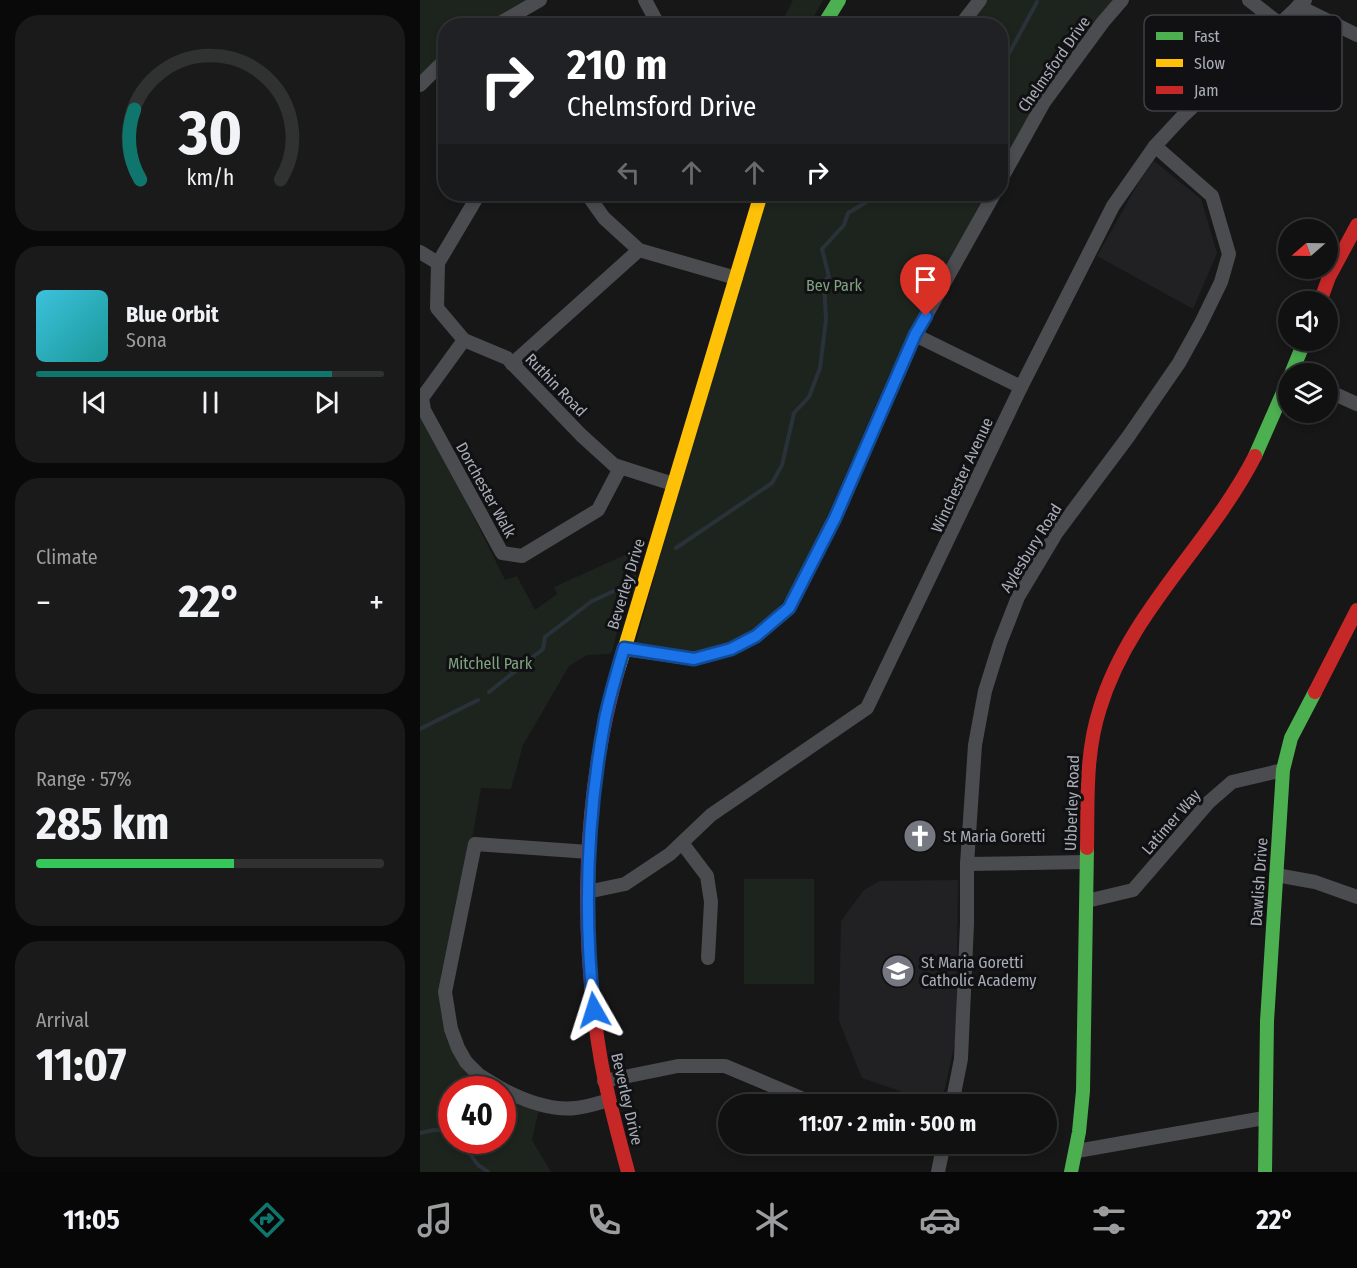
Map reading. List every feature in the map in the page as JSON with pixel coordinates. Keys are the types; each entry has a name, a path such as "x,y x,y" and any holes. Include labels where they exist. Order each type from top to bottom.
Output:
{"street":[{"path":"509,18 540,0"},
{"path":"645,0 655,18"},
{"path":"828,18 839,0"},
{"name":"Chelmsford Drive","path":"1008,167 1044,102 1122,0"},
{"path":"1249,0 1268,15"},
{"path":"964,18 971,3"},
{"path":"1302,3 1323,15"},
{"name":"Winchester Avenue","path":"1289,15 1302,3"},
{"path":"1342,26 1357,35"},
{"path":"420,85 438,67"},
{"name":"Winchester Avenue","path":"587,892 625,884 670,854 711,815 867,708 1021,387 1113,206 1155,146 1188,111"},
{"name":"Aylesbury Road","path":"954,1094 961,1059 967,924 967,864 975,745 983,701 1000,643 1018,597 1057,532 1128,437 1179,363 1221,282 1229,254 1212,196 1155,146"},
{"name":"Ruthin Road","path":"475,201 438,263 437,308 464,340 507,358 581,435 614,465 673,484"},
{"path":"592,201 604,218 639,250 736,278"},
{"name":"Beverley Drive","path":"628,1172 617,1138 604,1081 590,972 587,892 592,805 605,718 624,648 759,201"},
{"path":"624,648 694,659 731,649 748,641 789,608 835,518 915,335 989,201"},
{"path":"1324,291 1357,225"},
{"path":"513,364 639,250"},
{"path":"420,252 438,263"},
{"path":"915,335 1021,387"},
{"name":"Dorchester Walk","path":"464,340 422,398 424,410 502,553 522,556 598,510 620,468"},
{"path":"1338,395 1357,404"},
{"name":"Ubberley Road","path":"1071,1172 1077,1151 1082,1112 1087,901 1087,778 1090,747 1097,719 1129,640 1217,518 1245,475 1278,403"},
{"name":"Dawlish Drive","path":"1265,1172 1266,1016 1283,770 1291,738 1357,610"},
{"name":"Latimer Way","path":"1087,901 1133,890 1209,802 1232,782 1283,770"},
{"path":"682,843 707,876 711,902 708,958"},
{"path":"481,1076 466,1062 458,1048 451,1029 445,992 475,844 589,852"},
{"path":"967,864 1086,862"},
{"path":"1276,875 1315,882 1357,897"},
{"path":"604,1081 678,1066 725,1066 791,1094"},
{"path":"516,1095 533,1103 576,1108 609,1100"},
{"path":"1077,1151 1264,1118"},
{"path":"938,1172 942,1154"}],"shaded area":[{"path":"1154,161 1201,199 1217,253 1193,309 1097,256 1139,182"},
{"name":"St Maria Goretti Catholic Academy","path":"958,880 956,1039 943,1094 908,1094 862,1078 839,1021 841,921 864,890 880,881"}],"green space":[{"path":"420,0 529,0 497,18 438,18 438,59 420,77"},
{"path":"793,0 823,0 813,18 784,18"},
{"path":"984,0 1115,0 1078,43 1042,92 1008,153 1008,18 972,18"},
{"name":"Bev Park","path":"765,201 981,201 888,377 797,585 763,625 725,645 690,653 636,643"},
{"name":"Mitchell Park","path":"420,410 505,580 517,576 535,610 557,594 554,587 638,549 634,594 625,600 612,652 587,655 569,666 523,745 511,789 481,788 472,839 441,975 443,1015 482,1076 438,1076 438,1154 516,1154 516,1101 539,1109 532,1140 551,1172 420,1172"},
{"path":"744,879 814,879 814,984 744,984"}],"waterway":[{"path":"1008,55 1037,2"},
{"path":"676,548 772,483 782,465 794,413 809,397 820,368 826,320 824,281 829,277 822,249 844,225 848,213 868,201"},
{"path":"489,692 543,649 545,637 592,601 634,582"},
{"path":"420,729 478,700"},
{"path":"420,1133 438,1130"},
{"path":"470,1154 478,1165 488,1172"}],"traffic: fast":[{"path":"828,18 839,0"},
{"path":"1296,363 1300,351"},
{"path":"1255,456 1278,404"},
{"path":"1265,1172 1267,1021 1283,770 1291,738 1315,692"},
{"path":"1071,1172 1079,1132 1083,1091 1087,848"}],"traffic: slow":[{"path":"619,667 759,201"}],"traffic: jam":[{"path":"1324,291 1357,225"},
{"path":"1087,848 1088,777 1092,743 1100,708 1113,673 1150,609 1216,519 1255,456"},
{"path":"1315,692 1357,610"},
{"path":"619,667 597,764 591,813 587,913 589,963 601,1061 628,1172"}],"place":[{"name":"St Maria Goretti","path":"920,836"},
{"name":"St Maria Goretti Catholic Academy","path":"898,971"}],"route":[{"path":"594,1010 587,892 592,805 605,718 624,648 694,659 731,649 756,636 789,608 835,518 915,335 926,316"}]}
